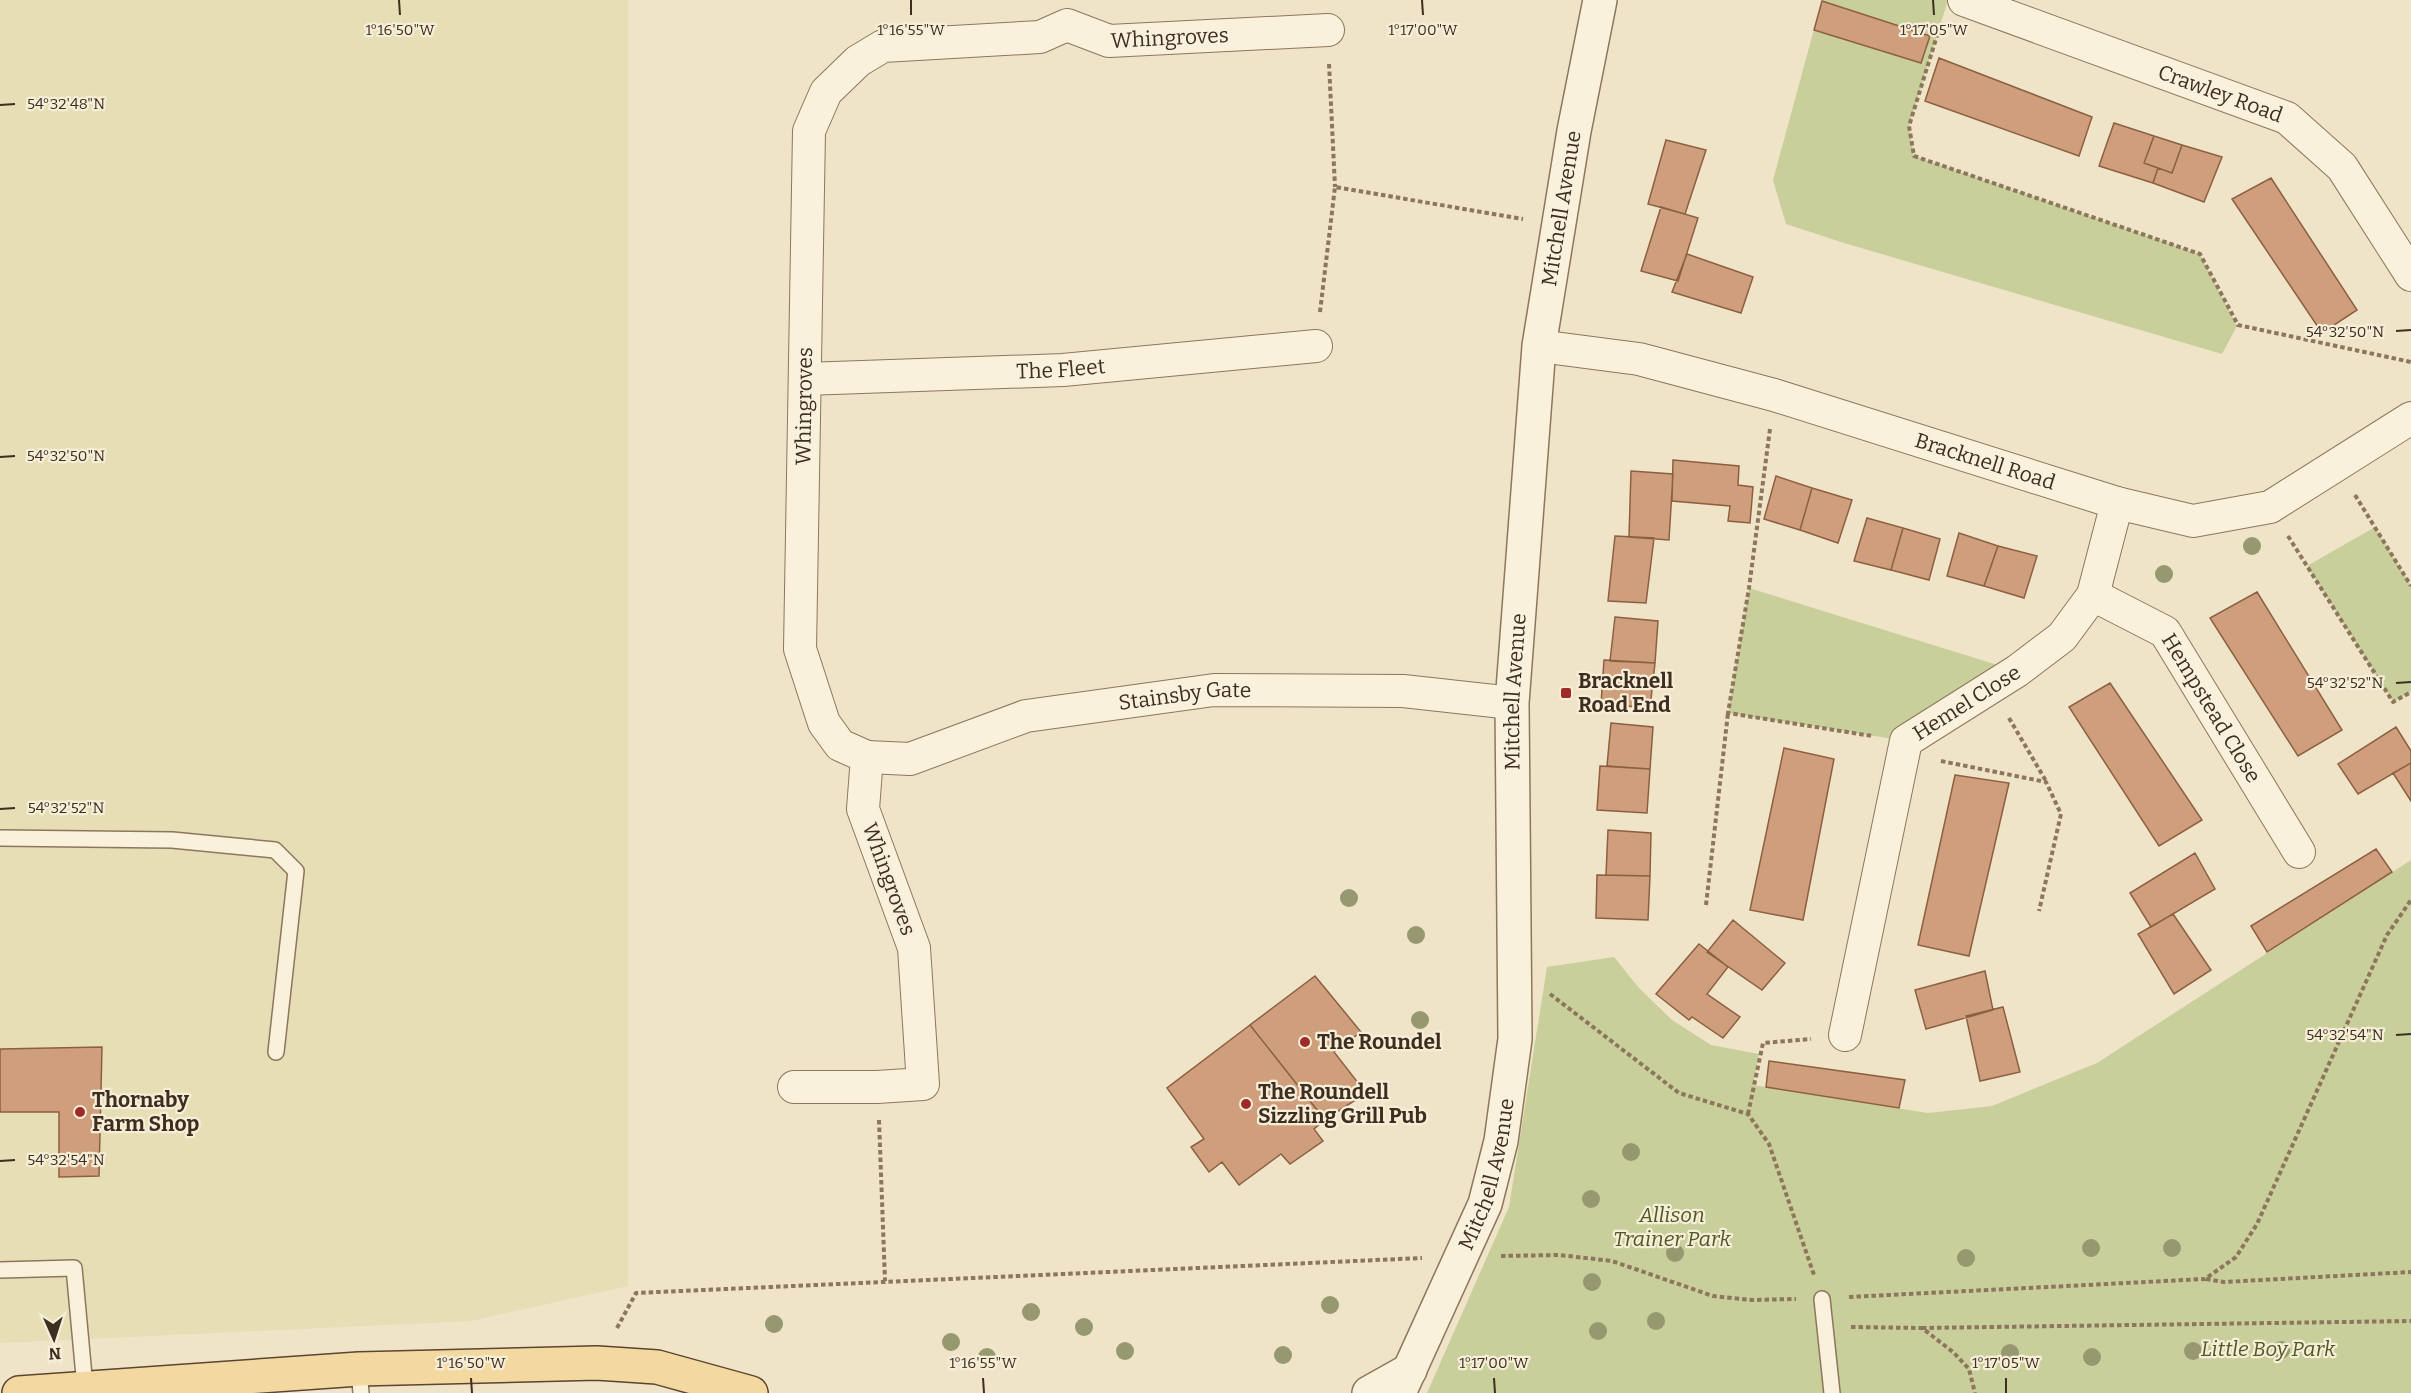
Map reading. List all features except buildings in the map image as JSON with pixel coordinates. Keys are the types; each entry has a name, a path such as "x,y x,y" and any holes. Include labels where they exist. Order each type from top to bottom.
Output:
{"main road":[{"path":"19,1393 85,1387 360,1381 597,1363 657,1367 751,1393"}],"street":[{"name":"Mitchell Avenue","path":"1369,1393 1405,1381 1485,1204 1501,1141 1515,1039 1512,703 1539,346 1574,131 1600,0"},
{"name":"Crawley Road","path":"1964,0 2287,118 2342,167 2411,275"},
{"name":"Whingroves","path":"794,1087 877,1087 923,1084 914,948 863,809 867,757 840,745 824,723 800,648 809,130 826,92 858,62 883,46 1040,37 1072,13 1109,41 1328,30"},
{"name":"The Fleet","path":"805,379 1063,370 1316,346"},
{"name":"Bracknell Road","path":"1539,346 1639,359 1774,395 2117,503 2193,521 2270,507 2411,418"},
{"name":"Hemel Close","path":"1845,1035 1904,748 2062,638 2093,595 2117,503"},
{"name":"Hempstead Close","path":"2093,595 2165,632 2300,852"},
{"name":"Stainsby Gate","path":"867,757 910,759 1026,716 1214,690 1403,691 1512,703"}],"lane":[{"path":"0,838 172,840 275,850 296,871 276,1052"},
{"path":"0,1270 74,1268 85,1387"},
{"path":"1822,1299 1832,1393"}],"path":[{"path":"1941,23 1909,126 1914,156 2200,254 2238,325 2411,362"},
{"path":"1316,346 1335,187 1328,30"},
{"path":"1335,187 1558,225"},
{"path":"1706,905 1728,713 1749,588 1774,395"},
{"path":"2337,465 2411,586"},
{"path":"2270,507 2393,702 2411,692"},
{"path":"1991,687 2046,782 2061,814 2039,911"},
{"path":"1728,713 1904,748 2046,782"},
{"path":"2205,1279 2236,1257 2258,1224 2387,935 2411,900"},
{"path":"1516,968 1679,1093 1748,1114 1769,1144 1822,1299"},
{"path":"1748,1114 1763,1043 1845,1035"},
{"path":"877,1087 885,1281"},
{"path":"597,1363 636,1293 1460,1257 1559,1256 1612,1261 1713,1296 1752,1300 1806,1299"},
{"path":"1854,1297 2205,1279 2224,1282 2411,1272"},
{"path":"1825,1324 1922,1328 2411,1322"},
{"path":"1922,1328 1953,1352 1969,1369 1975,1393"}],"shaded area":[{"path":"0,0 628,0 628,1286 471,1321 0,1343"}],"green space":[{"path":"1822,0 1948,0 1909,126 1914,156 2200,254 2237,326 2222,354 1786,224 1773,180"},
{"path":"2375,527 2411,586 2411,692 2393,702 2307,566"},
{"path":"1749,588 2017,671 1906,741 1728,713"},
{"name":"Allison Trainer Park","path":"2411,860 2411,1393 1427,1393 1509,1207 1547,967 1614,957 1639,988 1672,1020 1711,1045 1759,1054 1753,1085 1928,1113 1992,1106 2097,1063"}],"place":[{"name":"Bracknell Road End","path":"1566,693"},
{"name":"The Roundel","path":"1305,1042"},
{"name":"The Roundell Sizzling Grill Pub","path":"1246,1104"},
{"name":"Thornaby Farm Shop","path":"80,1112"}],"park label":[{"name":"Little Boy Park","path":"2268,1349"}]}
